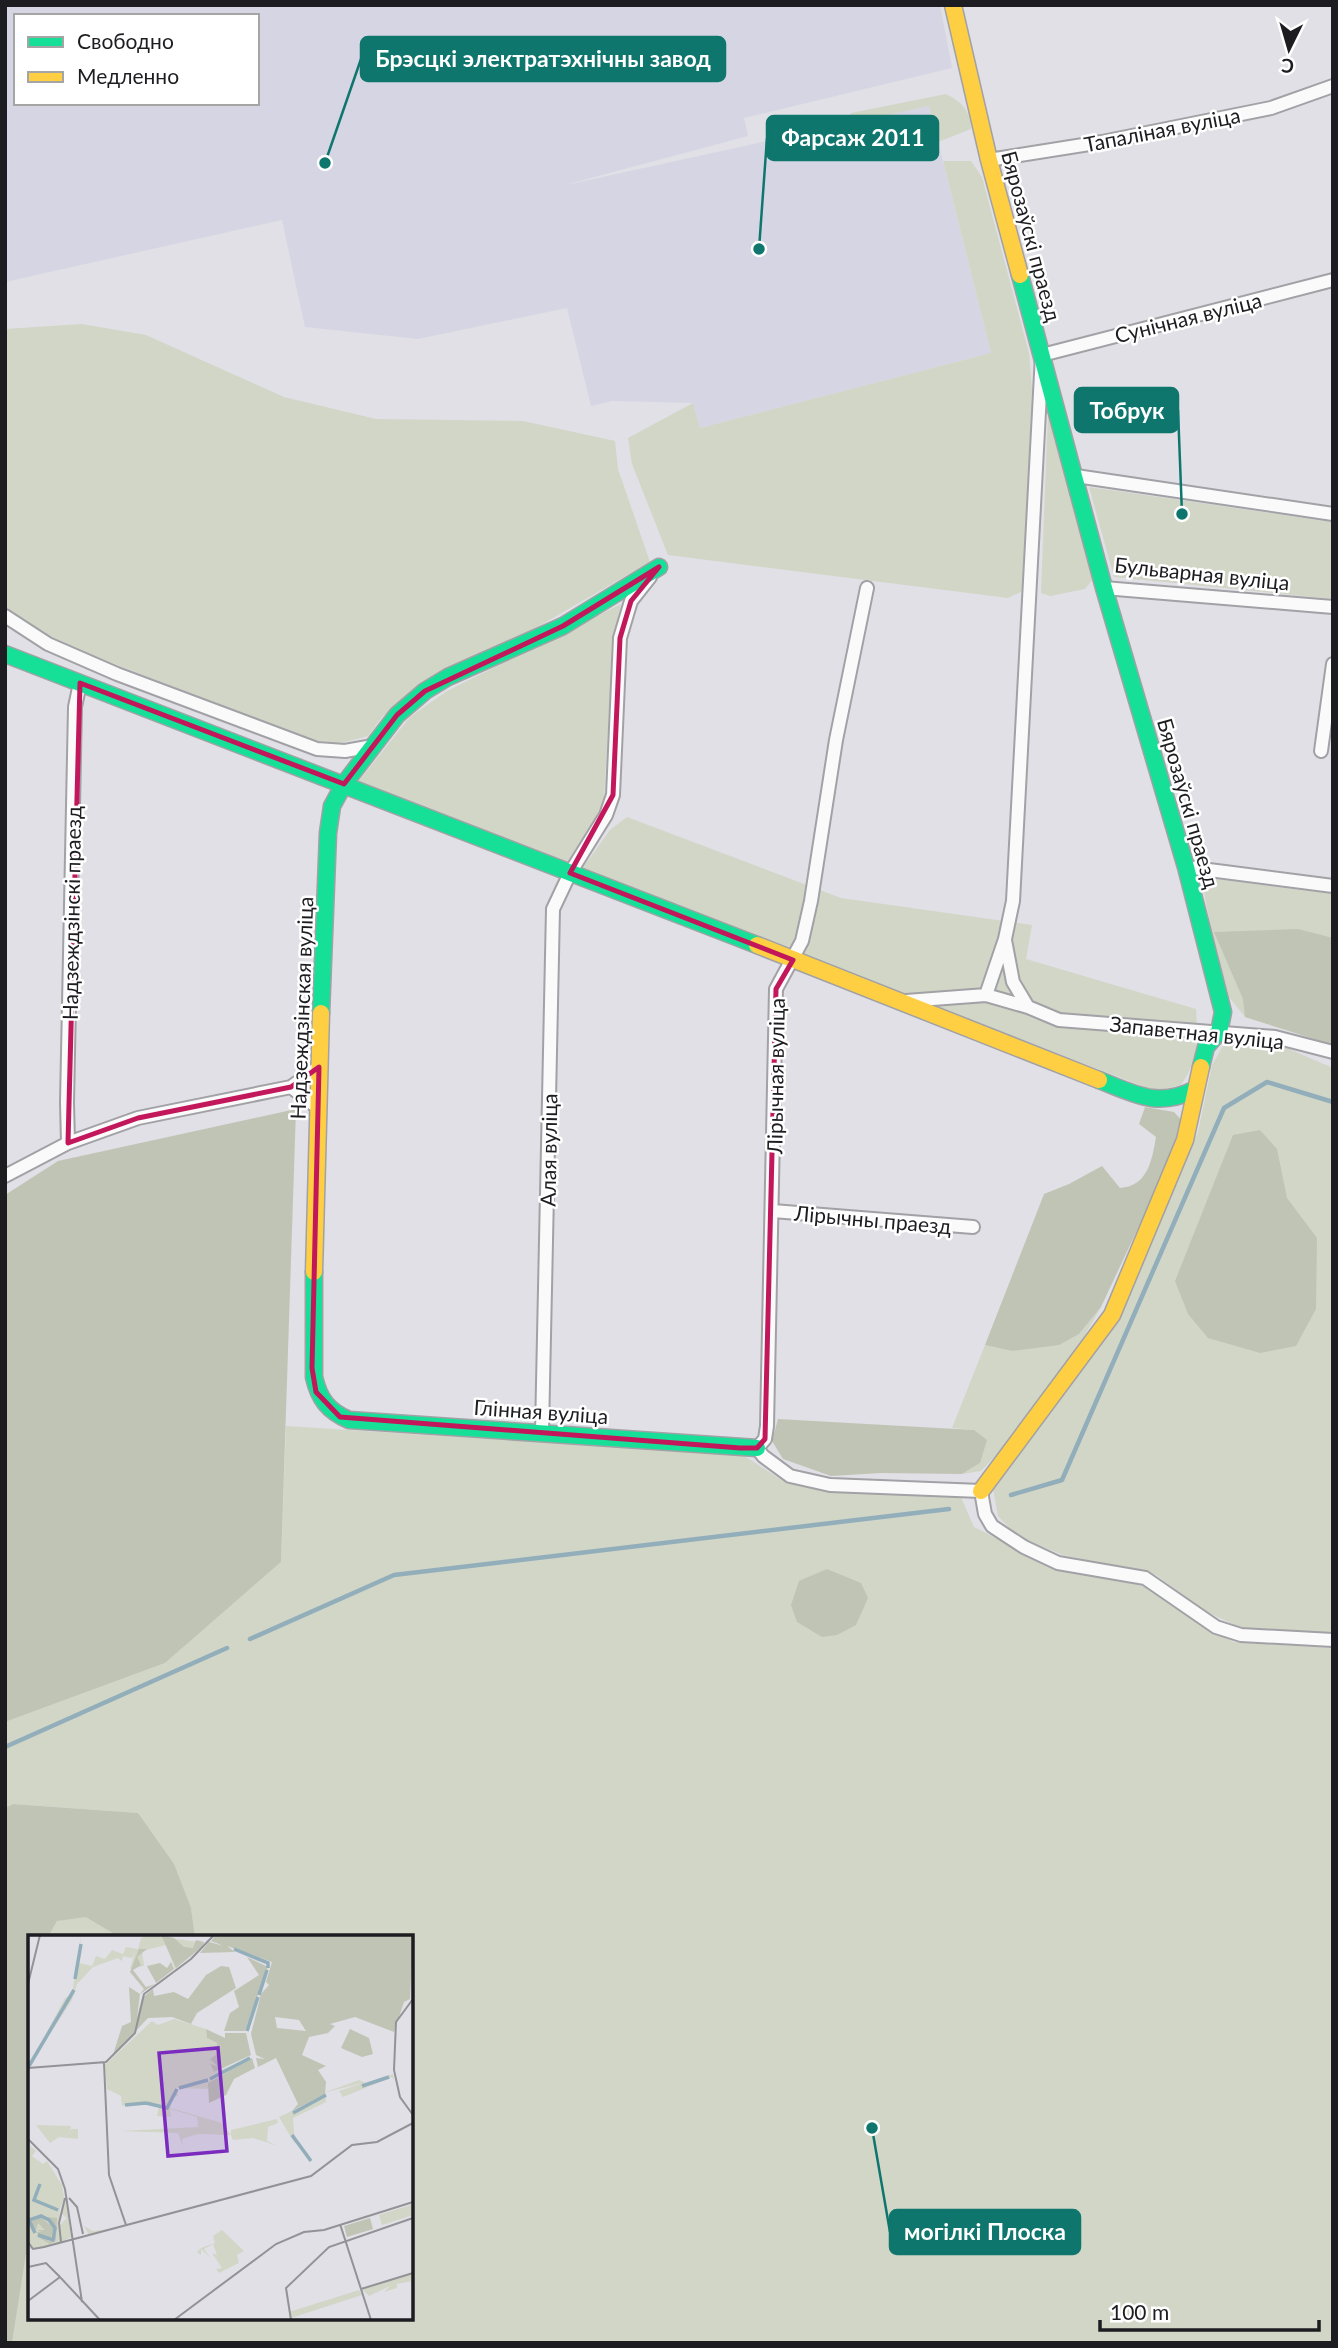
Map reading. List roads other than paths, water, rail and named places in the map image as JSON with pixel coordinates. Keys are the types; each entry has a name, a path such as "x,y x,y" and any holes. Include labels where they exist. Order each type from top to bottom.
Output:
{"street":[{"name":"Бярозаўскі праезд","path":"953,5 989,160 1076,476"},
{"name":"Тапаліная вуліца","path":"989,160 1102,142 1271,108 1333,86"},
{"name":"Сунічная вуліца","path":"1042,355 1333,279"},
{"path":"904,1002 986,995 1005,939 1014,888 1042,355"},
{"path":"1076,476 1333,514"},
{"name":"Бульварная вуліца","path":"1076,476 1104,587 1333,607"},
{"name":"Надзеждзінская вуліца","path":"326,1408 316,1392 312,1367 319,1067 328,833 332,806 344,784 397,715 425,691 448,677 563,626 659,567"},
{"name":"Алая вуліца","path":"542,1431 553,909 570,873 606,816 613,795 620,638 631,601 659,567"},
{"name":"Бярозаўскі праезд","path":"1104,587 1186,867 1223,1012 1219,1032"},
{"name":"Лірычная вуліца","path":"757,1448 765,1439 767,1426 776,989 802,941 811,901 836,740 867,588"},
{"path":"5,615 48,644 117,674 317,749 345,751 373,746"},
{"path":"5,654 904,1002 1144,1098 1160,1101 1176,1099 1194,1090"},
{"path":"1321,751 1333,664"},
{"name":"Надзеждзінскі праезд","path":"68,1143 75,707 80,683"},
{"path":"1186,867 1333,886"},
{"path":"1005,939 1013,982 1028,1007"},
{"name":"Запаветная вуліца","path":"986,995 1028,1007 1059,1020 1275,1037 1333,1052"},
{"path":"1219,1032 1206,1047 1194,1090 1185,1140 1112,1315 981,1491 985,1514 992,1526 1024,1547 1059,1563 1145,1578 1216,1626 1241,1634 1333,1640"},
{"path":"5,1176 68,1143 138,1118 291,1087 319,1067"},
{"path":"291,1087 318,1108"},
{"name":"Лірычны праезд","path":"773,1211 973,1227"},
{"name":"Глінная вуліца","path":"326,1408 349,1420 542,1431 757,1448"},
{"path":"757,1448 763,1456 790,1476 831,1485 939,1487 981,1491"}],"waterway":[{"path":"1011,1495 1062,1480 1224,1108 1267,1082 1333,1102"},
{"path":"250,1639 394,1575 949,1509"},
{"path":"5,1747 227,1648"}],"place":[{"name":"Брэсцкі электратэхнічны завод","path":"325,163"},
{"name":"Фарсаж 2011","path":"759,249"},
{"name":"Тобрук","path":"1182,514"},
{"name":"могілкі Плоска","path":"872,2128"}]}
